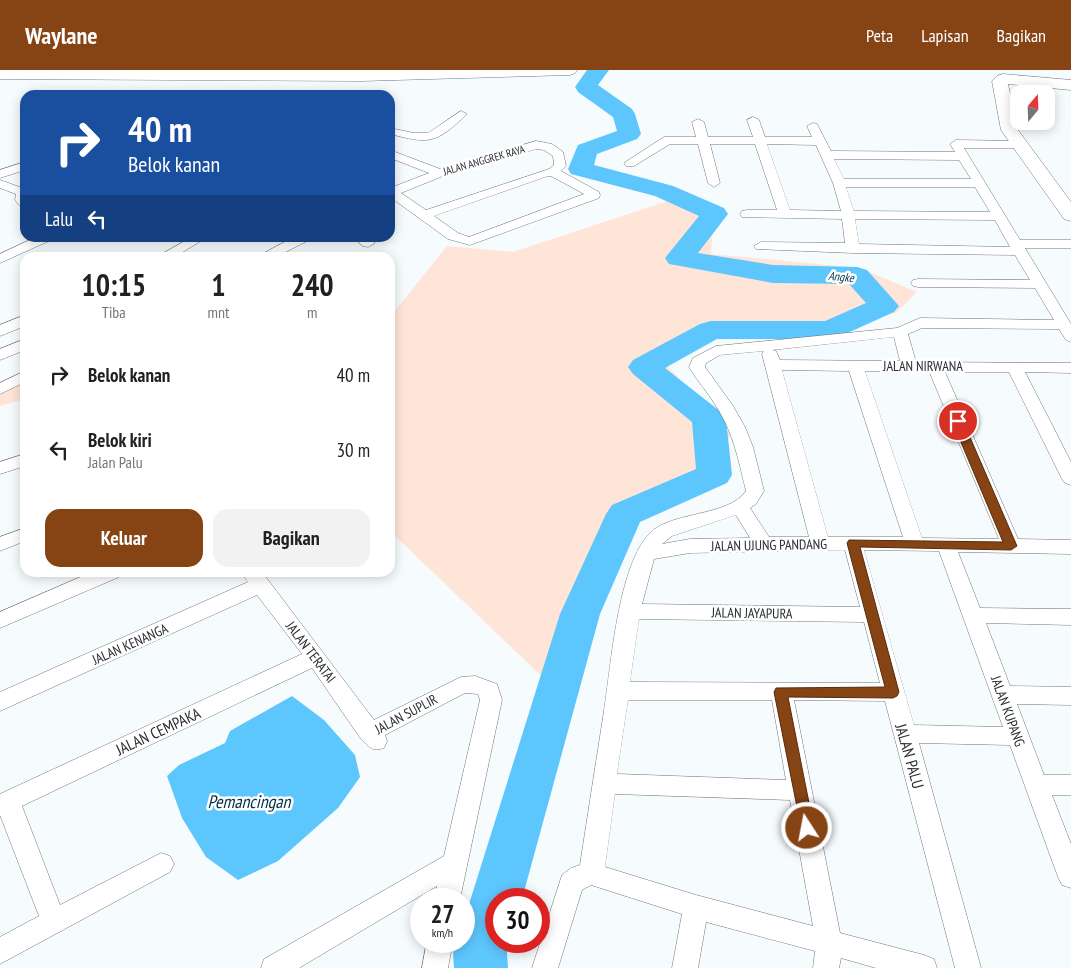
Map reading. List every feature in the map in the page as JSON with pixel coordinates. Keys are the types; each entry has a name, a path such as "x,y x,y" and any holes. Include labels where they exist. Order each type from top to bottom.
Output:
{"main road":[{"path":"0,74 361,76 569,70"},
{"path":"1071,85 1000,81 1010,130 1071,215"}],"street":[{"path":"395,132 426,138 434,136 461,114"},
{"path":"753,120 785,214"},
{"path":"698,122 714,183"},
{"path":"814,126 840,182 848,214 853,249"},
{"path":"630,163 666,140 820,141"},
{"path":"1019,144 956,144 1067,331"},
{"name":"JALAN ANGGREK RAYA","path":"395,191 439,173 536,145 548,147 559,155 560,166 553,172"},
{"path":"828,155 964,156"},
{"path":"395,158 428,167 439,173"},
{"path":"3,169 20,167"},
{"path":"395,196 453,236 470,241 594,195 553,172 424,215"},
{"path":"840,182 980,183"},
{"path":"0,184 20,192"},
{"path":"747,214 999,216"},
{"path":"0,259 36,242"},
{"path":"173,252 191,242"},
{"path":"284,252 297,242"},
{"path":"762,246 853,249 1018,247 1071,244"},
{"path":"918,283 1039,284"},
{"path":"0,332 20,322"},
{"path":"591,874 630,610 640,570 647,553 659,534 740,507 749,500 755,491 744,447 725,406 698,367 699,360 716,351 900,332 920,323 1067,331"},
{"path":"900,332 910,367"},
{"path":"0,355 20,346"},
{"path":"767,346 775,365 820,543"},
{"name":"JALAN NIRWANA","path":"775,365 1071,368"},
{"path":"855,366 915,544"},
{"path":"934,366 1011,546"},
{"path":"1014,367 1071,479"},
{"path":"0,389 20,379"},
{"path":"0,468 20,462"},
{"path":"740,507 764,544"},
{"path":"0,544 20,536"},
{"name":"JALAN UJUNG PANDANG","path":"647,553 690,546 820,543 1071,547"},
{"name":"JALAN PALU","path":"853,543 968,968"},
{"name":"JALAN KUPANG","path":"946,545 1071,877"},
{"path":"2,613 99,577"},
{"name":"JALAN TERATAI","path":"255,579 316,657 372,737"},
{"name":"JALAN KENANGA","path":"0,702 255,579"},
{"name":"JALAN JAYAPURA","path":"630,610 873,615"},
{"path":"972,615 1071,617"},
{"name":"JALAN CEMPAKA","path":"4,804 316,657"},
{"name":"JALAN SUPLIR","path":"372,737 410,726 468,693 477,685 489,690 492,700 449,888"},
{"path":"618,690 893,692"},
{"path":"781,692 828,955"},
{"path":"1002,695 1071,696"},
{"path":"904,734 1018,736"},
{"path":"604,784 800,790"},
{"path":"1036,785 1071,785"},
{"path":"4,804 54,922"},
{"path":"274,968 454,863"},
{"path":"0,950 161,864"},
{"path":"545,968 571,883 580,876 591,874 696,907 828,955 924,968"},
{"path":"685,968 696,907"},
{"path":"435,968 438,953"}],"shaded area":[{"path":"680,197 714,210 711,254 860,268 917,292 896,313 790,326 704,331 662,360 731,435 703,473 619,503 559,693 395,536 395,311 447,246 513,252"},
{"path":"20,380 20,400 0,406 0,390"}],"water":[{"name":"Pemancingan","path":"292,696 324,720 355,755 360,777 338,808 278,861 238,880 206,857 182,818 167,776 179,765 225,743 230,731"}],"waterway":[{"name":"Angke","path":"481,968 480,953 580,614 625,514 714,475 709,419 644,367 711,330 830,330 884,306 857,276 773,274 679,258 715,214 664,191 580,169 586,150 629,134 624,114 586,87 598,70"}],"route":[{"path":"807,828 781,692 893,692 853,543 1011,546 958,421"}]}
